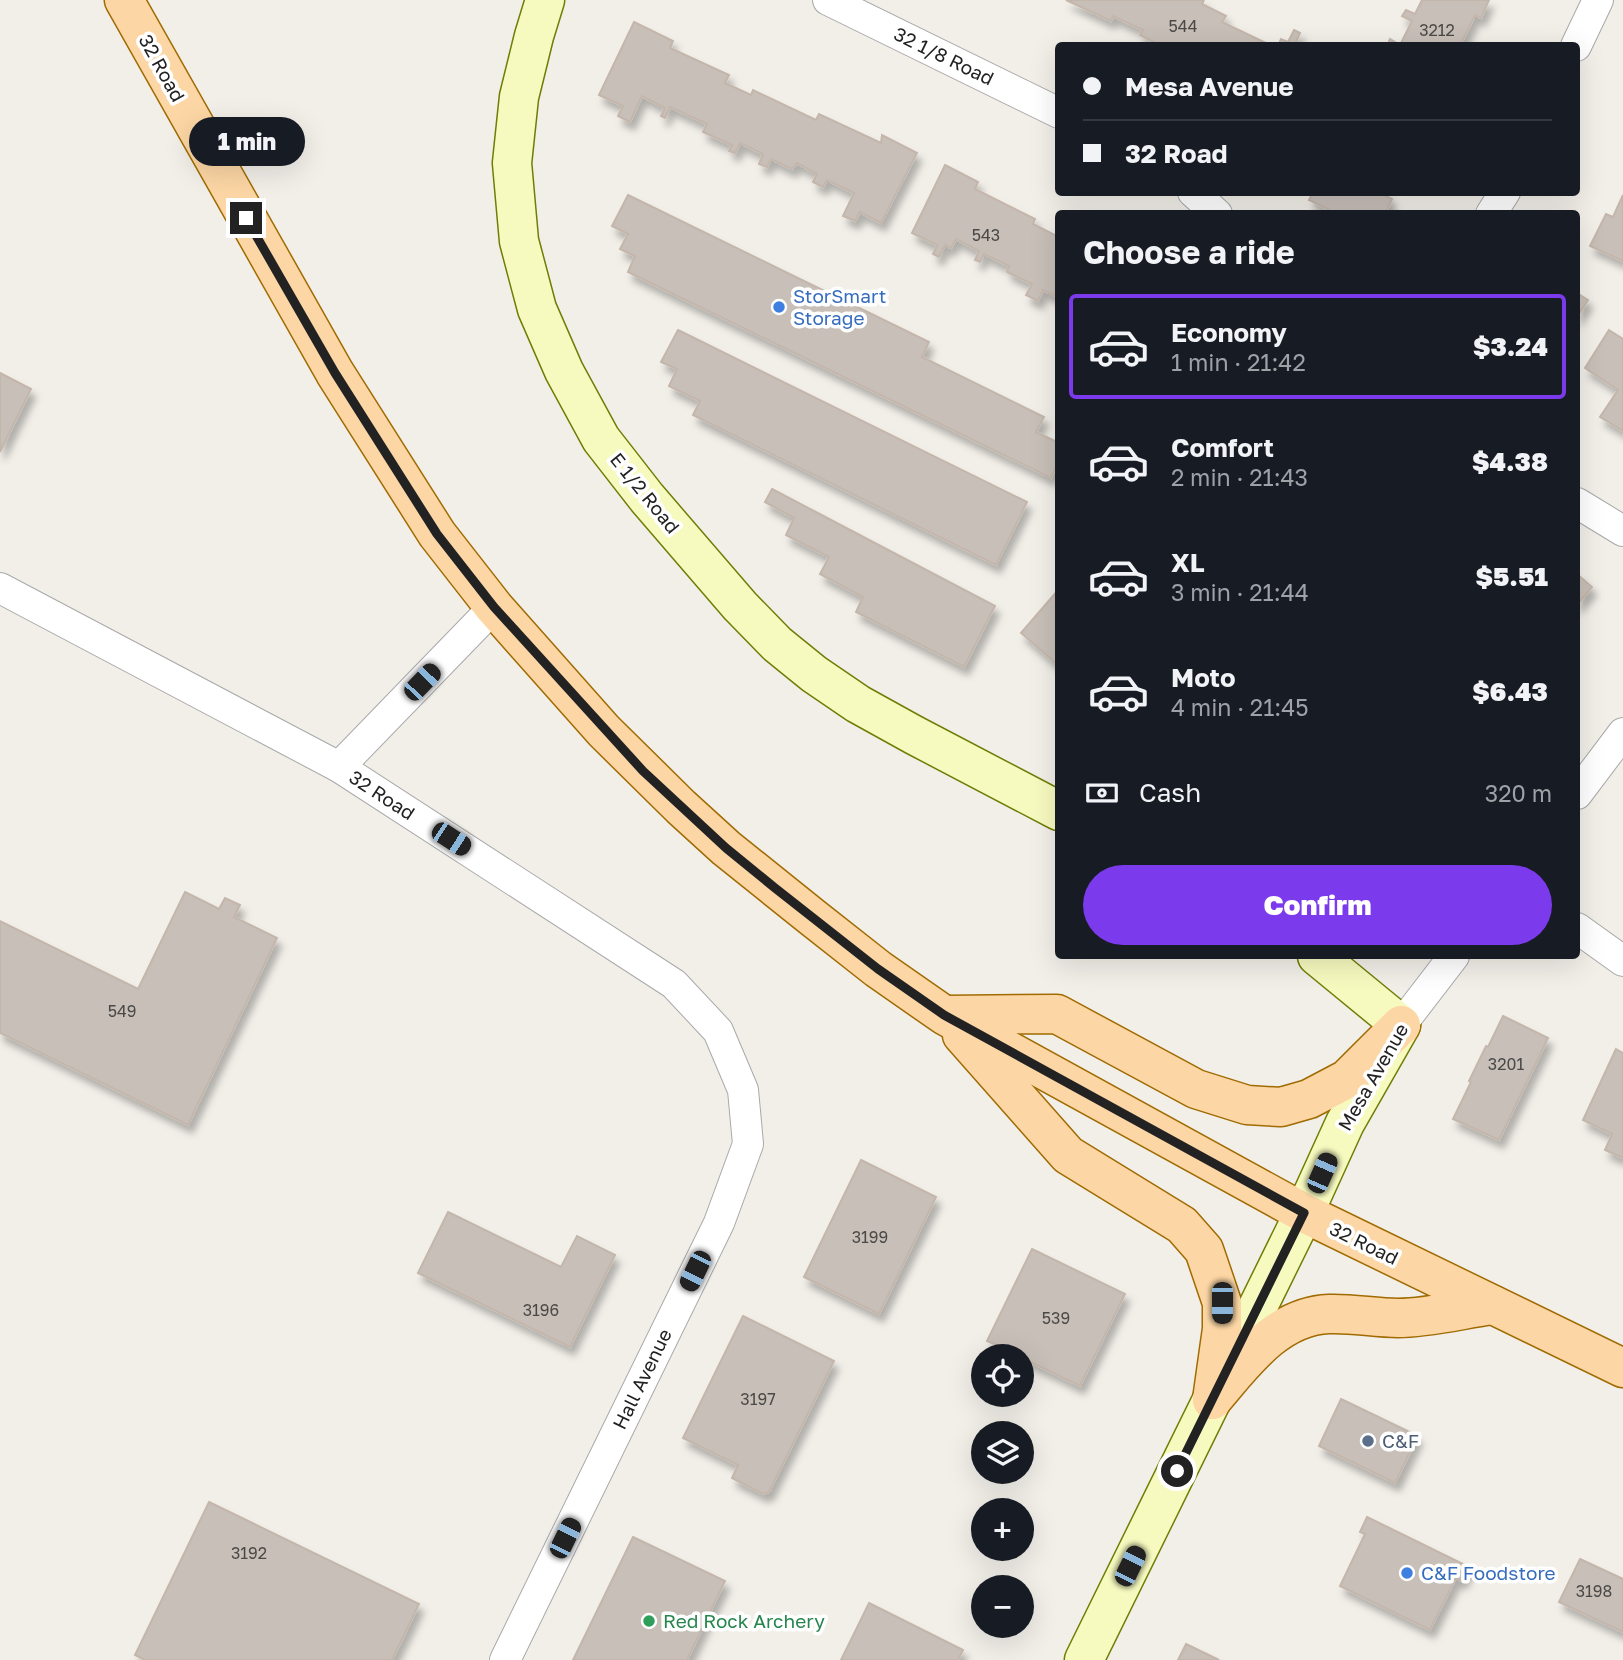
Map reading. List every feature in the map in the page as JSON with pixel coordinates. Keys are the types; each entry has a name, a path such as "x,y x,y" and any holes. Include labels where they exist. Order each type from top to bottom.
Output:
{"main road":[{"name":"32 Road","path":"124,0 335,373 437,534 494,607 612,739 681,807 793,903 878,969 944,1015 1304,1213 1623,1368"},
{"path":"944,1015 1057,1014 1196,1089 1247,1105 1281,1107 1309,1099 1347,1079 1401,1025"},
{"path":"944,1015 1068,1155 1182,1225 1204,1251 1222,1303 1222,1329 1212,1400"},
{"path":"1212,1400 1254,1351 1276,1333 1300,1320 1326,1314 1400,1318 1493,1305"}],"street":[{"name":"E 1/2 Road","path":"545,0 519,97 512,163 519,241 537,309 564,371 601,439 647,498 740,606 777,644 858,704 1055,809"},
{"name":"32 1/8 Road","path":"828,0 1055,111"},
{"path":"1578,42 1598,0"},
{"path":"1197,196 1213,210"},
{"path":"1580,505 1623,531"},
{"name":"32 Road","path":"0,588 339,767 674,984 718,1031 743,1090"},
{"path":"339,767 494,607"},
{"path":"1580,790 1623,733"},
{"path":"1580,930 1623,961"},
{"path":"1321,959 1401,1025"},
{"name":"Mesa Avenue","path":"1084,1660 1304,1213 1345,1123 1401,1025 1452,959"},
{"name":"Hall Avenue","path":"505,1660 719,1223 748,1144 743,1090"}],"building":[{"path":"1066,0 1204,0 1202,4 1226,16 1222,22 1264,42 1154,42 1140,35 1143,30 1113,16 1111,21"},
{"path":"1422,0 1489,0 1481,18 1475,15 1462,42 1402,42 1412,21 1402,16 1406,10 1415,14"},
{"path":"634,22 673,41 670,48 729,75 725,83 751,95 753,90 816,120 819,114 881,143 882,135 917,153 881,223 860,212 855,221 843,216 854,193 827,180 823,187 813,182 817,174 797,163 792,169 771,159 767,167 759,164 763,154 740,143 735,153 729,151 732,145 703,132 707,124 670,107 665,118 661,116 665,108 642,96 630,122 618,116 623,106 599,95"},
{"path":"1294,30 1300,33 1296,42 1288,42"},
{"path":"945,165 978,182 975,189 1035,219 1033,224 1055,235 1055,296 1043,290 1038,301 1026,295 1032,284 1007,272 1009,266 984,254 980,262 975,260 979,251 956,239 951,248 945,245 939,257 933,254 937,245 912,233"},
{"name":"StorSmart Storage","path":"628,195 929,342 922,357 1044,417 1036,432 1055,441 1055,470 1051,478 628,272 635,256 620,249 628,234 612,226"},
{"path":"1623,195 1623,261 1590,246 1606,214 1613,217"},
{"path":"1311,196 1386,196 1392,199 1387,210 1330,210 1309,200"},
{"path":"1580,295 1588,300 1580,312"},
{"name":"StorSmart Storage","path":"678,330 1027,502 996,565 693,415 700,401 669,386 677,369 661,362"},
{"path":"1609,330 1623,339 1623,431 1600,417 1618,390 1585,368"},
{"path":"0,373 31,389 0,452"},
{"path":"772,489 995,606 964,667 856,612 863,597 820,574 829,557 786,535 794,518 765,502"},
{"path":"1580,577 1592,587 1580,601"},
{"path":"1055,594 1055,663 1021,633"},
{"path":"185,892 219,909 225,898 240,905 234,917 277,938 188,1125 0,1033 0,921 138,989"},
{"path":"1503,1016 1548,1038 1499,1140 1453,1119 1471,1082 1469,1081"},
{"path":"1616,1049 1623,1053 1623,1158 1605,1150 1612,1134 1583,1120"},
{"path":"861,1160 936,1197 879,1314 804,1277"},
{"path":"448,1212 561,1267 577,1236 615,1255 570,1347 418,1273"},
{"path":"1032,1249 1125,1294 1080,1386 1034,1364 1034,1344 994,1344 987,1341"},
{"path":"743,1316 834,1361 769,1492 763,1494 732,1478 738,1465 683,1438"},
{"name":"C&F","path":"1341,1399 1418,1436 1395,1483 1319,1446"},
{"path":"209,1502 419,1604 392,1660 145,1660 135,1655"},
{"name":"C&F Foodstore","path":"1367,1517 1469,1567 1462,1581 1456,1578 1430,1630 1340,1586 1365,1534 1360,1532"},
{"name":"Red Rock Archery","path":"633,1537 725,1581 687,1660 573,1660"},
{"path":"1580,1559 1623,1579 1623,1632 1559,1602"},
{"path":"869,1603 963,1650 958,1660 841,1660"},
{"path":"1186,1644 1219,1660 1178,1660"}],"place":[{"name":"StorSmart Storage","path":"779,307"},
{"name":"C&F","path":"1368,1441"},
{"name":"C&F Foodstore","path":"1407,1573"},
{"name":"Red Rock Archery","path":"649,1621"}],"route":[{"path":"246,218 335,373 437,534 494,607 643,771 726,848 775,888 878,969 944,1015 1304,1213 1177,1471"}]}
